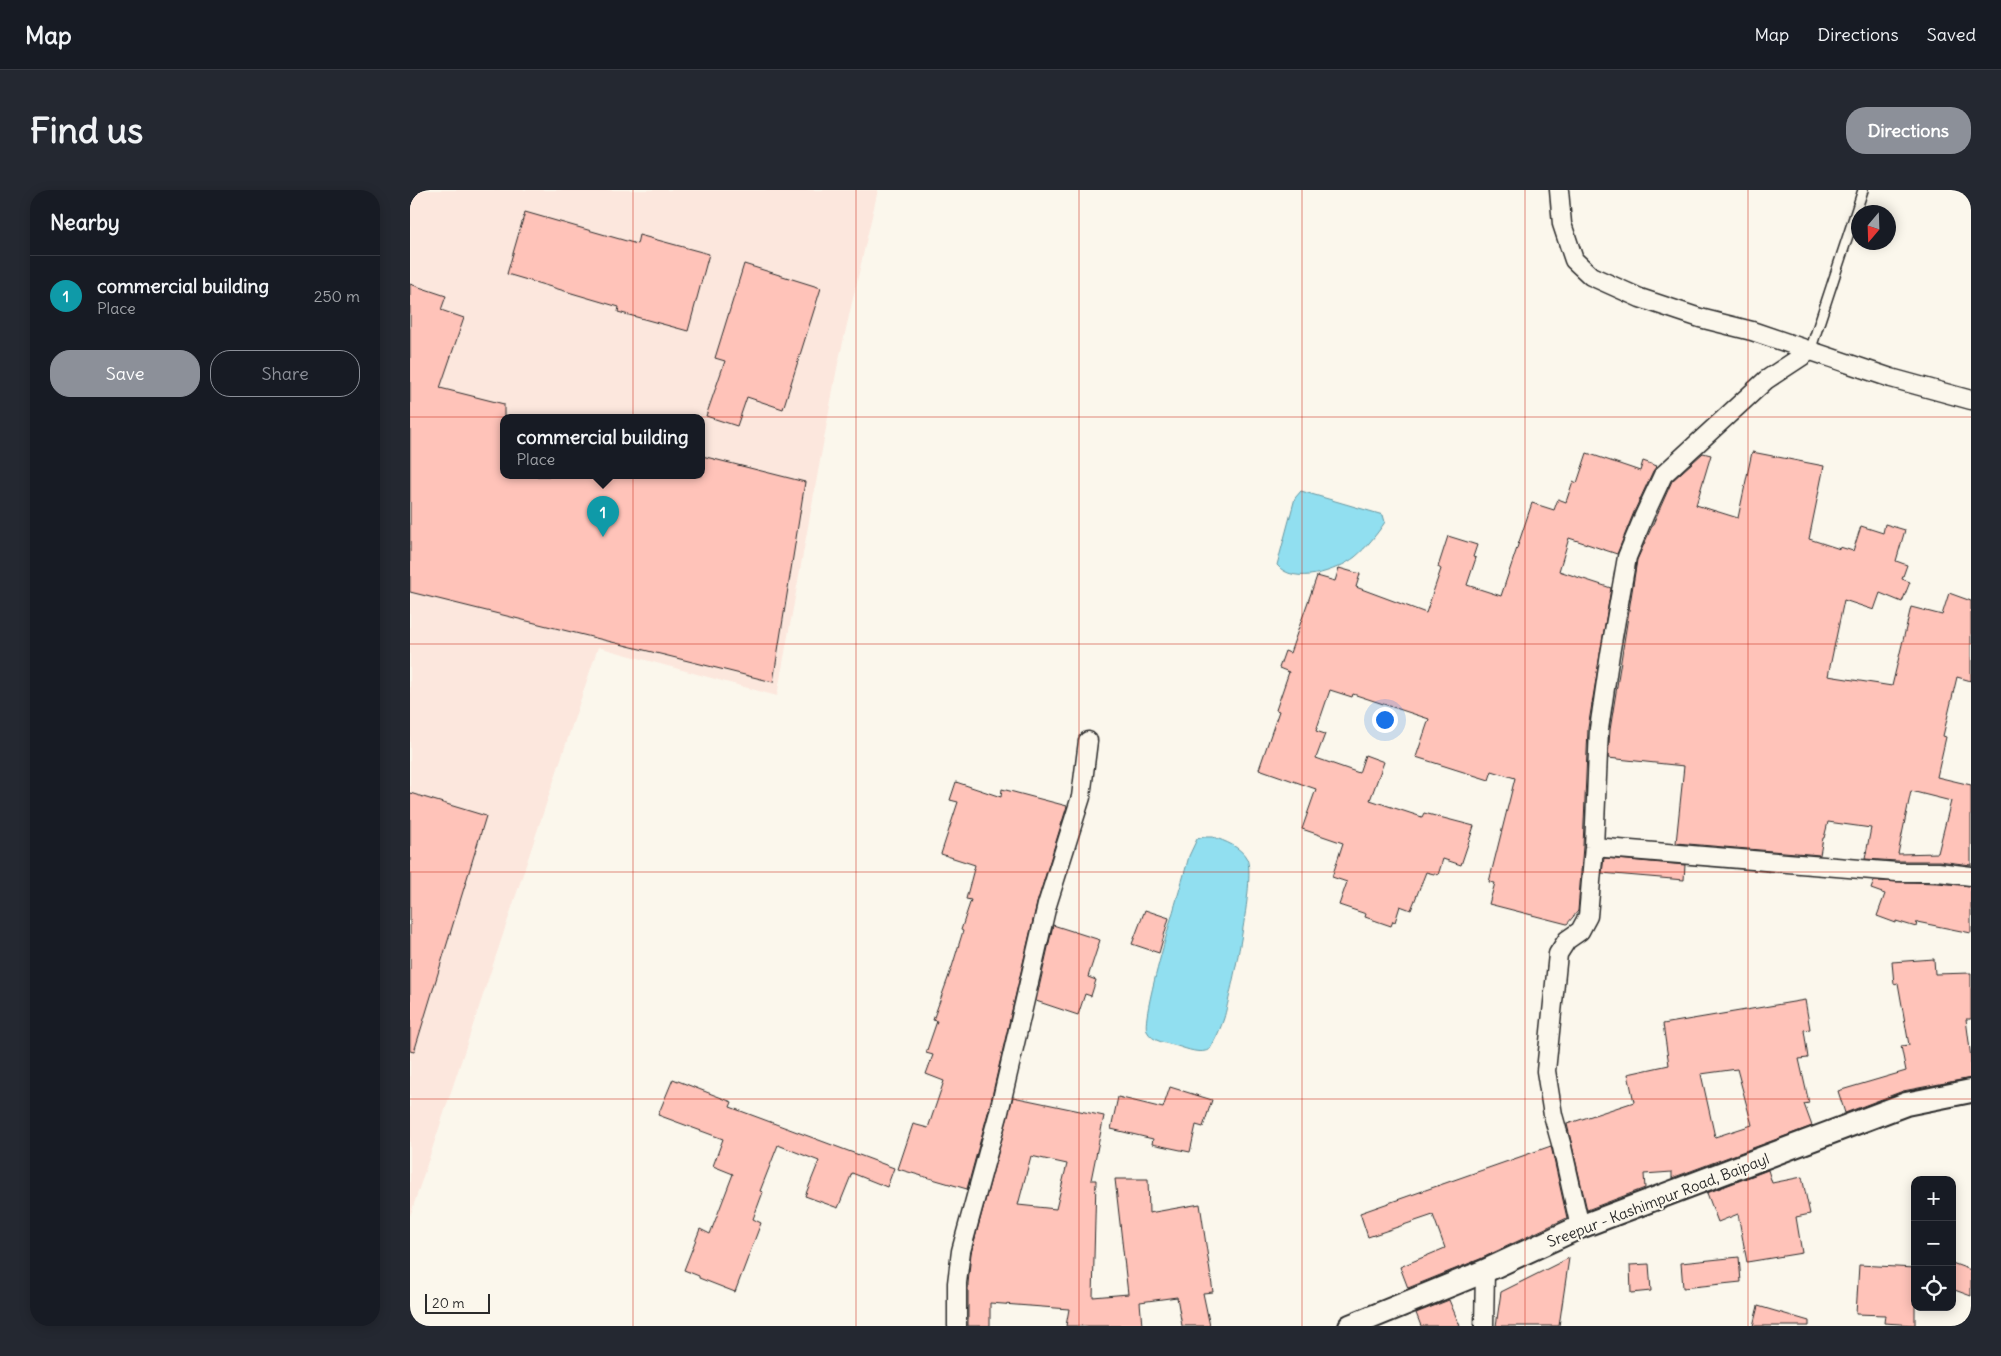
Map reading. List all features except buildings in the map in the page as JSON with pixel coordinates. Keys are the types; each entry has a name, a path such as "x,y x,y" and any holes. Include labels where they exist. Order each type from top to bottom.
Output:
{"street":[{"path":"1559,190 1562,224 1574,260 1591,276 1640,298 1691,316 1752,331 1890,378 1971,400"},
{"path":"1580,1228 1553,1115 1546,1071 1558,954 1567,940 1580,930 1588,916 1594,847 1599,729 1610,654 1628,557 1663,475 1766,380 1810,351"},
{"path":"956,1326 957,1283 961,1250 999,1112 1047,905 1081,797 1088,741"},
{"path":"1594,847 1858,869 1938,872 1971,876"},
{"name":"Sreepur - Kashimpur Road, Baipayl","path":"1350,1326 1485,1271 1580,1228 1906,1104 1971,1091"},
{"path":"1484,1326 1485,1271"}],"lane":[{"path":"1810,351 1863,190"}],"shaded area":[{"path":"410,190 878,190 837,368 777,696 598,647 410,1216"}],"water":[{"path":"1301,491 1383,515 1385,522 1372,540 1355,557 1347,562 1316,574 1294,575 1284,571 1277,565 1295,498"},
{"path":"1213,837 1232,845 1241,851 1247,859 1249,871 1248,889 1246,912 1224,1018 1210,1049 1198,1051 1164,1043 1152,1038 1147,1031 1147,1020 1163,947 1189,856 1197,839"}],"place":[{"name":"commercial building","path":"603,537"}]}
